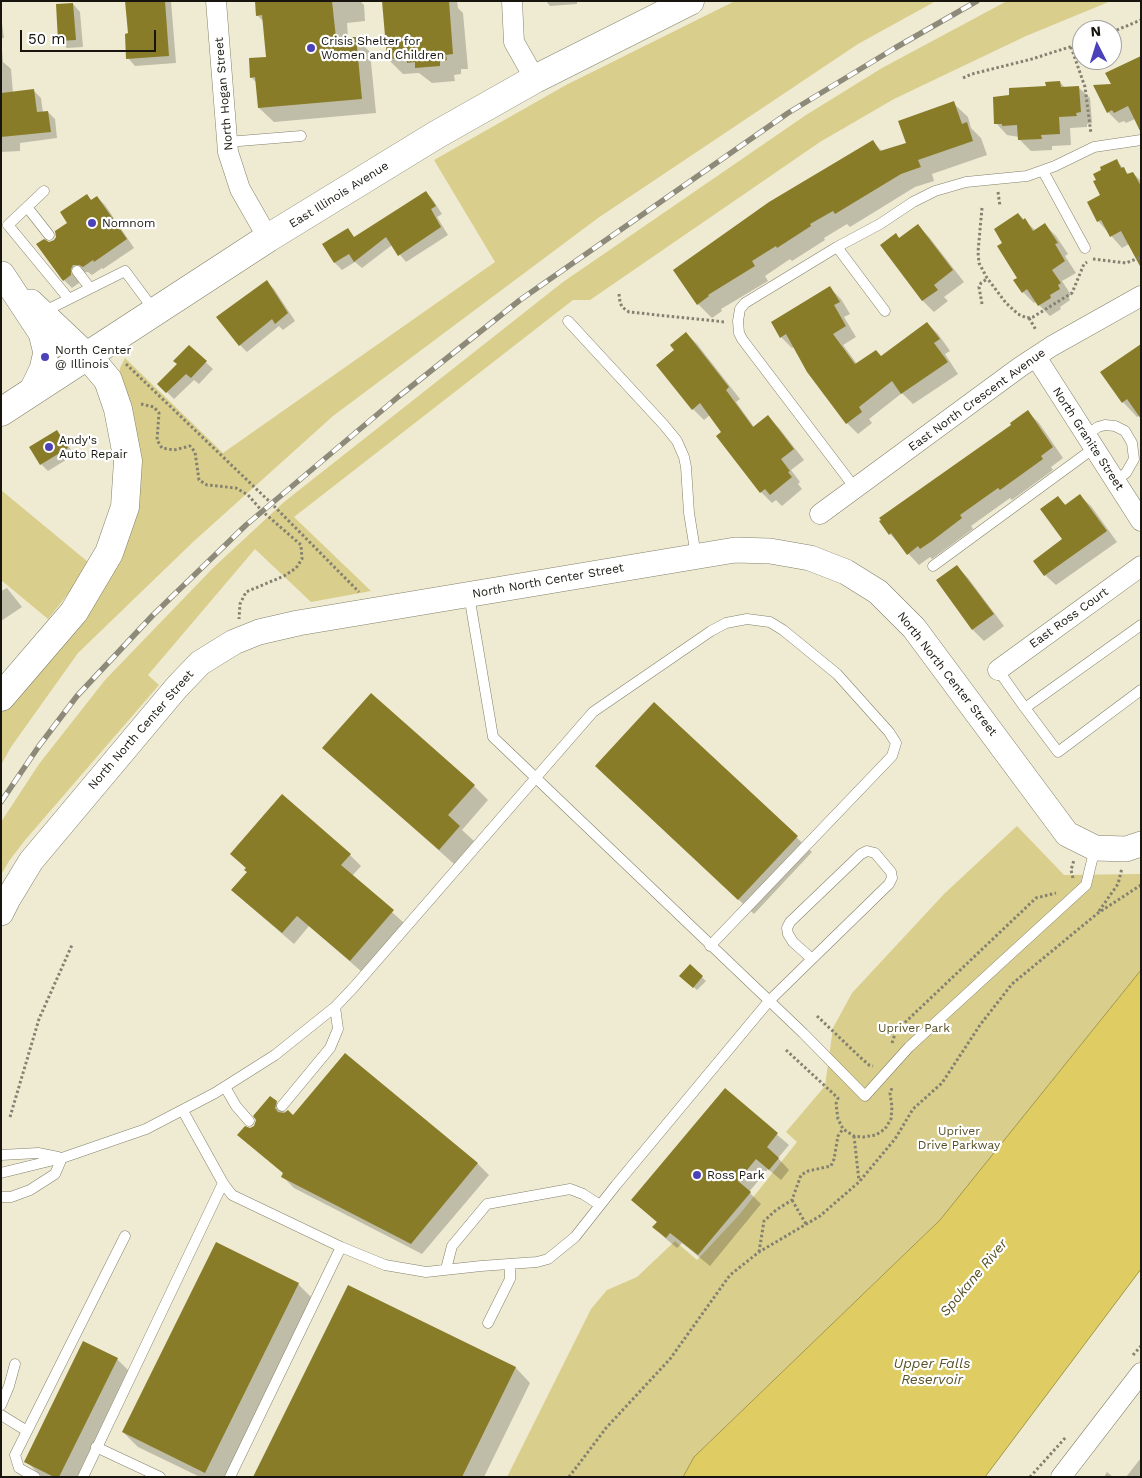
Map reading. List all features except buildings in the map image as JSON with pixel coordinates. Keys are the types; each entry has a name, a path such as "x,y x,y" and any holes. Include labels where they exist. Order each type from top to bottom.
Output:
{"main road":[{"name":"East Illinois Avenue","path":"1,412 87,355 156,313 268,238 436,135 535,79 690,1"},
{"path":"1,697 74,612 109,553 125,507 128,461 118,409 108,380 87,355"}],"street":[{"name":"North Hogan Street","path":"216,1 228,152 240,189 268,238"},
{"path":"512,1 514,42 535,79"},
{"path":"2,273 87,355"},
{"path":"2,273 41,333 46,352 42,369 31,392"},
{"name":"East North Crescent Avenue","path":"820,514 1036,356 1141,296"},
{"name":"North Granite Street","path":"1036,356 1141,521"},
{"name":"North North Center Street","path":"1,913 31,861 191,671 209,656 244,638 276,628 734,550 752,549 810,558 835,567 857,578 878,592 914,628 1067,834 1088,845"},
{"name":"East Ross Court","path":"998,670 1141,566"},
{"path":"1088,845 1133,847"},
{"path":"1061,1477 1141,1373"}],"lane":[{"path":"227,142 301,136"},
{"path":"855,488 739,334 740,309 748,300 837,247 880,224 924,196 946,187 966,182 1017,178 1043,171 1094,147 1141,140"},
{"path":"1043,171 1084,248"},
{"path":"44,191 5,227 69,299"},
{"path":"27,207 49,235"},
{"path":"837,247 885,311"},
{"path":"77,271 90,288"},
{"path":"43,313 126,271 156,313"},
{"path":"568,321 677,441 686,467 689,513 696,556"},
{"path":"933,566 1090,442 1098,427 1106,425 1115,426 1125,431 1132,443 1134,459 1126,473 1115,481"},
{"path":"468,594 493,738 769,1001 865,1096 909,1047 1086,885 1088,845"},
{"path":"1,1173 62,1158 146,1129 225,1087 275,1055 335,1006 354,987 593,712 711,631 726,623 747,619 770,622 783,630 837,674 889,732 896,743 892,756 710,946"},
{"path":"1025,708 1141,626"},
{"path":"998,670 1058,752 1141,690"},
{"path":"183,1111 223,1183 232,1195 341,1247 385,1265 426,1272 537,1262 548,1259 575,1237 769,1001 889,884 892,878 891,872 874,853 867,851 861,854 790,922 787,928 788,934 793,942 812,959"},
{"path":"282,1106 330,1048 338,1029 335,1006"},
{"path":"225,1087 236,1106 249,1121"},
{"path":"1,1155 38,1153 62,1158"},
{"path":"1,1197 30,1190 54,1174 62,1158"},
{"path":"83,1477 223,1183"},
{"path":"446,1269 452,1246 487,1204 570,1189 603,1202"},
{"path":"35,1477 19,1468 15,1455 125,1236"},
{"path":"230,1477 341,1247"},
{"path":"488,1323 510,1278 510,1264"},
{"path":"1,1405 15,1364"},
{"path":"1,1415 27,1431"},
{"path":"96,1447 160,1477"}],"path":[{"path":"1122,28 1141,20"},
{"path":"964,78 972,74 1071,47 1085,87 1091,135"},
{"path":"982,208 978,252 979,263 987,279 1006,303 1018,314 1029,318 1072,293 1084,264 1094,259 1126,263 1141,256"},
{"path":"982,304 979,287 987,279"},
{"path":"619,294 622,307 630,312 738,324"},
{"path":"1029,318 1036,330"},
{"path":"124,362 377,610"},
{"path":"138,398 141,405 154,408 159,412 156,440 162,448 174,450 190,446 195,452 199,480 207,485 236,488 248,495 262,511 301,545 302,559 296,568 284,576 246,592 240,604 238,620 244,638"},
{"path":"1068,883 1074,878 1070,870 1088,845"},
{"path":"1098,913 1118,884 1133,847"},
{"path":"569,1477 606,1428 670,1360 730,1275 759,1252 820,1216 860,1182 894,1139 912,1109 942,1082 980,1025 1012,984 1098,913 1141,885"},
{"path":"891,1046 896,1031 1036,898 1056,893 1062,888"},
{"path":"10,1117 39,1019 72,945"},
{"path":"817,1016 869,1065 876,1066"},
{"path":"759,1252 764,1221 776,1210 792,1200 801,1176 808,1171 831,1166 838,1136 843,1130"},
{"path":"854,1136 860,1182"},
{"path":"792,1200 806,1224"}],"green space":[{"path":"735,1 936,1 858,44 598,218 333,416 193,542 78,653 11,747 1,765 1,707 123,536 119,380 120,368 125,358 223,453 495,262 434,160 566,85"},
{"path":"1007,1 1111,1 1026,36 894,99 820,142 590,300 573,300 294,517 371,591 311,602 255,549 148,675 159,685 26,839 1,875 1,822 39,764 105,680 213,568 284,502 563,282 806,115 882,68"},
{"path":"1,490 88,562 76,584 48,619 1,580"},
{"name":"Upriver Park","path":"1017,826 1064,875 1141,874 1141,970 940,1220 694,1457 683,1477 507,1477 591,1309 607,1290 637,1277 675,1241 697,1260 739,1215 797,1142 786,1132 825,1086 833,1028 852,993 944,894"}],"water":[{"name":"Upper Falls Reservoir","path":"1141,970 1141,1269 985,1477 683,1477 694,1457 940,1220"}],"railway":[{"path":"1,802 39,746 77,696 153,615 246,525 398,397 520,300 788,113 977,1"}],"place":[{"name":"Crisis Shelter for Women and Children","path":"311,48"},
{"name":"Nomnom","path":"92,223"},
{"name":"North Center @ Illinois","path":"45,357"},
{"name":"Andy's Auto Repair","path":"49,447"},
{"name":"Ross Park","path":"697,1175"}],"park label":[{"name":"Upriver Drive Parkway","path":"959,1138"}],"water label":[{"name":"Spokane River","path":"974,1278"}]}
